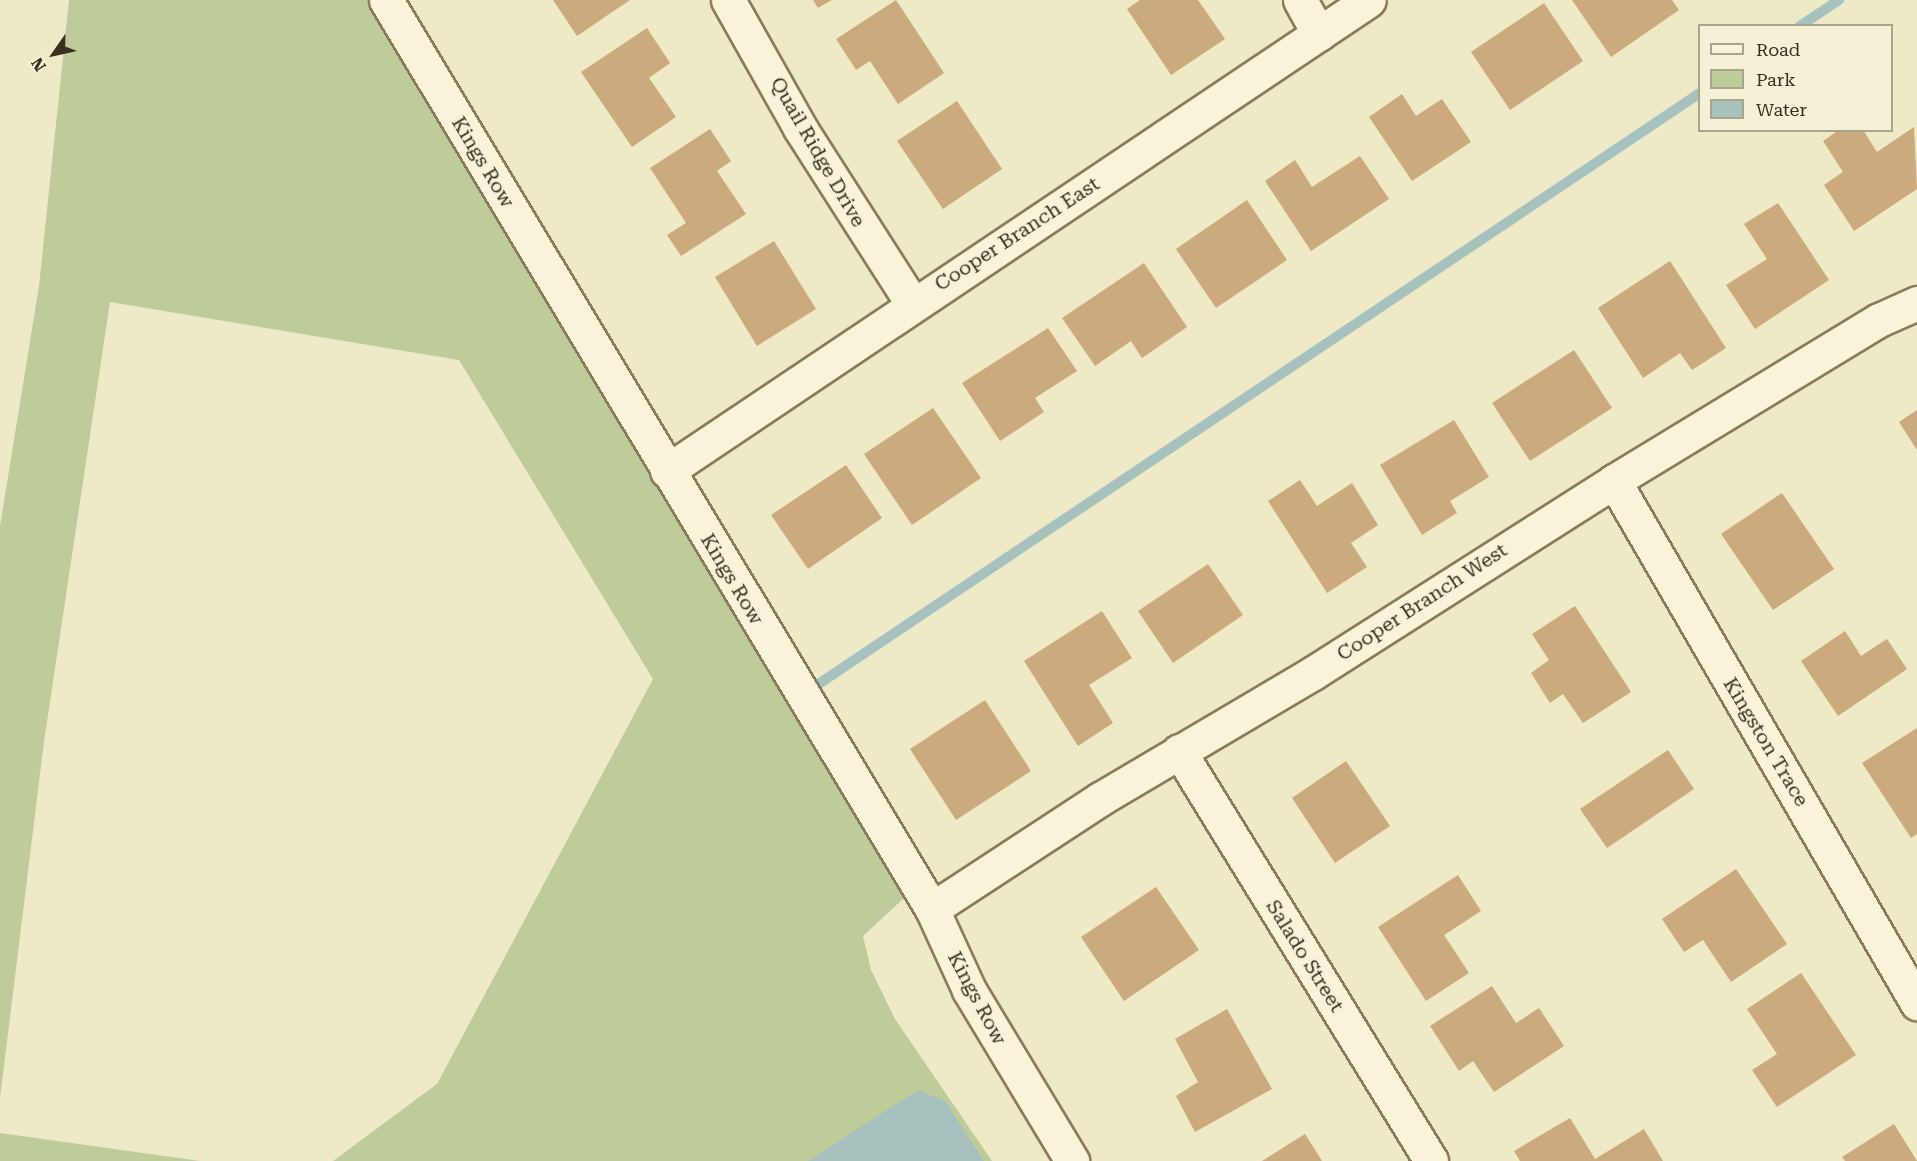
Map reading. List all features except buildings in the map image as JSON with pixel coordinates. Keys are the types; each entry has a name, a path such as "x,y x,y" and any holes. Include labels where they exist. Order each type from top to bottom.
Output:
{"street":[{"name":"Kings Row","path":"386,0 932,909 969,990 1072,1161"},
{"name":"Quail Ridge Drive","path":"728,0 800,128 912,303"},
{"path":"1300,0 1319,34"},
{"name":"Cooper Branch East","path":"667,471 912,303 1369,0"},
{"name":"Cooper Branch West","path":"932,909 1179,751 1614,482 1879,320 1917,303"},
{"name":"Kingston Trace","path":"1614,482 1917,1003"},
{"name":"Salado Street","path":"1179,751 1431,1161"}],"green space":[{"path":"69,0 386,0 917,886 863,936 871,970 895,1019 992,1161 333,1161 437,1084 653,679 459,360 110,302 44,742 0,1098 0,526 39,286"},
{"path":"0,1133 200,1161 0,1161"}],"water":[{"path":"918,1090 945,1101 984,1161 808,1161"}],"waterway":[{"path":"1803,24 1839,0"},
{"path":"820,683 1698,94"}]}
